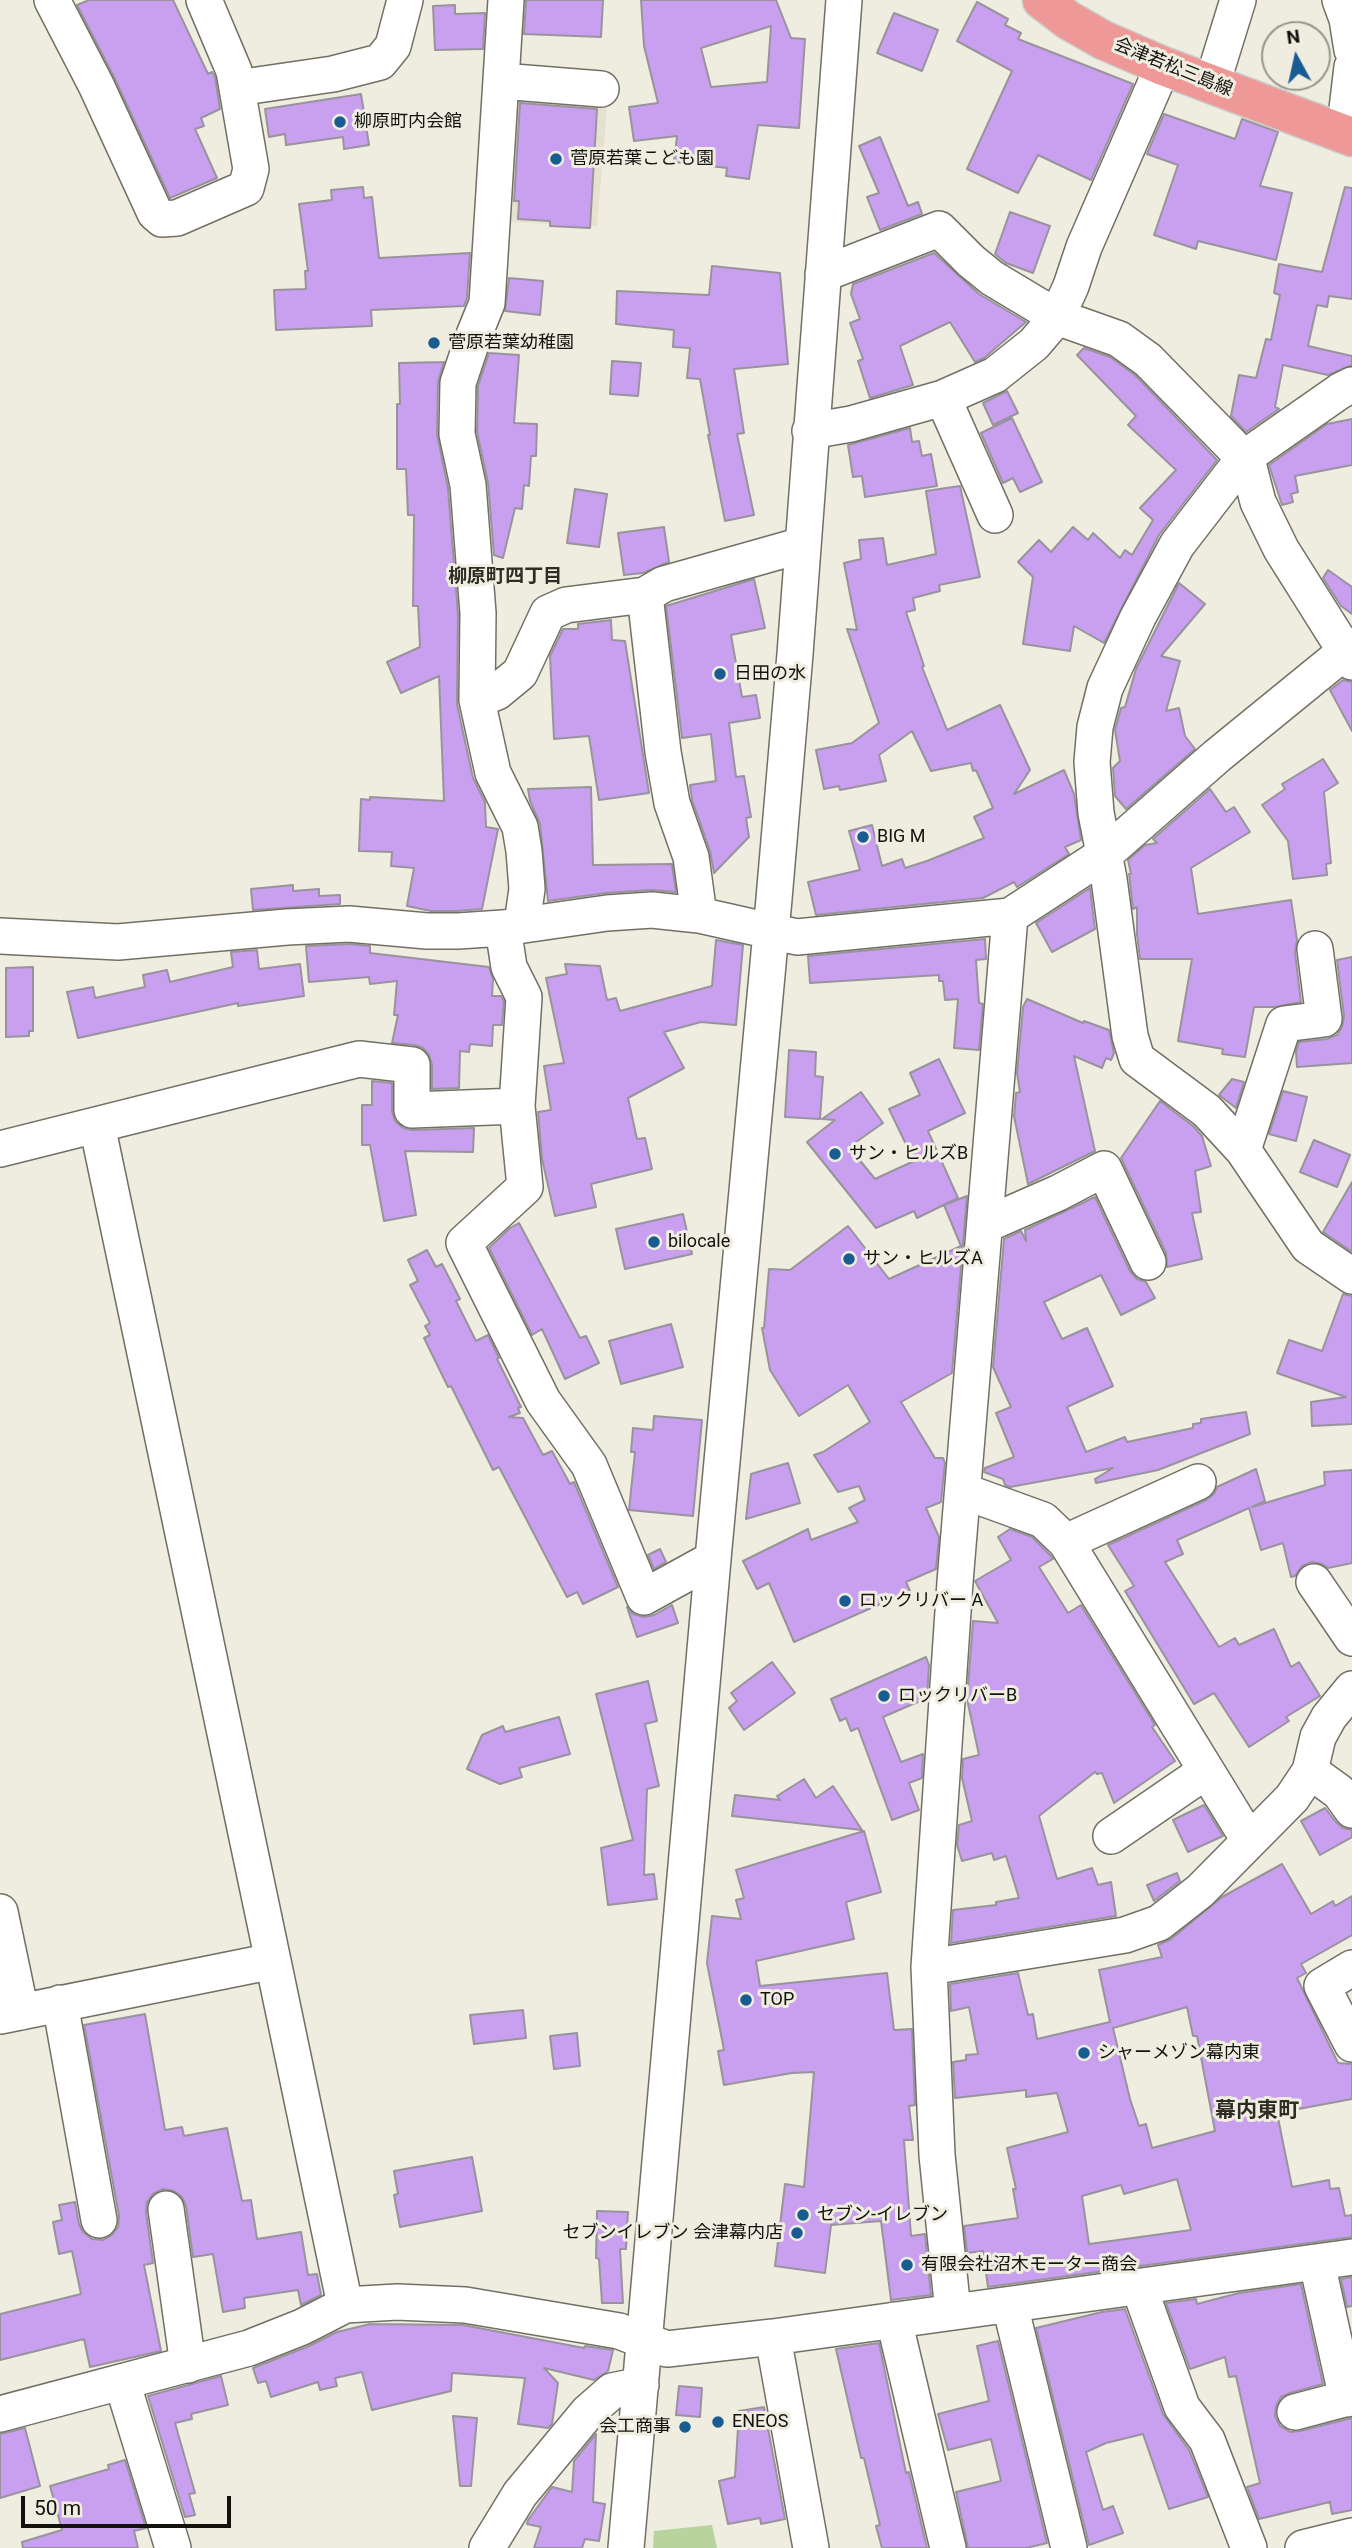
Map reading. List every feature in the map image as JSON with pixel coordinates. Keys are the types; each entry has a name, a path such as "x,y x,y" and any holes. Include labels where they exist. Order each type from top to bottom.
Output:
{"main road":[{"name":"会津若松三島線","path":"1042,0 1086,31 1163,66 1348,136"}],"street":[{"path":"52,0 96,85 155,213 162,219 177,218 246,188 251,169 234,71 204,0"},
{"path":"237,88 333,74 380,62 393,46 405,0"},
{"path":"506,0 487,303 458,383 457,434 468,485 478,613 477,700 493,773 520,827 524,851 527,889 513,926 509,967 524,997 517,1106 525,1187 464,1243 543,1401 589,1465 644,1597 713,1559"},
{"path":"626,2548 771,930 844,0"},
{"path":"1212,84 1238,0"},
{"path":"1340,0 1347,19 1352,50"},
{"path":"810,431 851,424 943,398 995,374 1034,344 1057,317 1084,247 1163,66"},
{"path":"1348,136 1352,67"},
{"path":"501,80 601,89"},
{"path":"0,936 118,942 349,924 427,931 513,926 607,913 652,911 699,915 797,937 1010,916 1105,854 1217,756 1350,653 1281,549 1258,502 1244,458 1148,360 1119,339 1057,317 992,278 939,229 823,274"},
{"path":"1352,385 1244,458 1177,545 1138,617 1105,688 1095,727 1091,762 1096,813 1105,854 1130,1036 1137,1059 1208,1111 1243,1150 1308,1247 1352,1276"},
{"path":"943,398 995,515"},
{"path":"477,700 497,692 520,673 548,613 566,605 645,595 664,584 802,545"},
{"path":"645,595 663,752 672,803 691,857 699,915"},
{"path":"953,2312 937,2155 929,1967 1010,916"},
{"path":"1243,1150 1284,1024 1324,1019 1315,949"},
{"path":"0,1149 359,1059 412,1065 412,1110 517,1106"},
{"path":"97,1125 345,2305"},
{"path":"985,1225 1058,1194 1104,1169 1148,1262"},
{"path":"1066,1542 1198,1482"},
{"path":"964,1491 1043,1520 1066,1542 1250,1840"},
{"path":"1314,1582 1352,1638"},
{"path":"929,1967 1125,1936 1159,1923 1200,1891 1292,1798 1310,1771 1318,1737 1329,1717 1352,1689"},
{"path":"1111,1836 1206,1770"},
{"path":"1310,1771 1339,1792 1352,1810"},
{"path":"0,1912 11,2014 273,1961"},
{"path":"1352,1968 1322,1986 1352,2044"},
{"path":"61,2003 99,2220"},
{"path":"166,2208 188,2365"},
{"path":"0,2414 249,2348 302,2327 345,2305 397,2302 465,2305 619,2331 667,2349 773,2337 1352,2257"},
{"path":"1295,2412 1350,2398 1317,2263"},
{"path":"1139,2287 1182,2407 1207,2440 1249,2548"},
{"path":"1010,2305 1069,2548"},
{"path":"894,2320 948,2548"},
{"path":"773,2337 811,2548"},
{"path":"122,2382 173,2548"},
{"path":"487,2548 520,2494 588,2412 612,2391 641,2385"},
{"path":"1303,2548 1352,2536"}],"shaded area":[{"name":"菅原若葉こども園","path":"511,91 608,97 597,226 508,222"}],"green space":[{"path":"712,2525 717,2548 653,2548 654,2531"}],"building":[{"path":"89,0 173,0 208,74 212,72 215,77 220,109 201,118 204,126 195,129 217,178 170,198 77,5"},
{"path":"526,0 603,0 601,37 524,34"},
{"path":"641,0 776,0 791,38 805,39 799,128 758,125 749,179 726,176 727,168 674,162 677,136 634,141 629,107 658,103 644,46","holes":["771,26 767,82 711,87 701,48"]},
{"path":"977,2 1008,19 1005,25 1021,33 1018,39 1133,84 1091,180 1038,155 1018,193 967,169 1012,71 957,41"},
{"path":"455,5 455,14 485,13 483,49 435,50 433,6"},
{"path":"894,13 938,30 922,71 877,53"},
{"path":"361,94 369,145 344,149 343,137 286,145 285,134 269,137 265,109"},
{"name":"菅原若葉こども園","path":"520,103 597,109 590,228 550,226 550,221 518,219 519,201 514,201"},
{"path":"1164,114 1235,139 1242,119 1278,132 1260,186 1292,193 1276,260 1198,241 1196,249 1154,235 1178,165 1147,154"},
{"path":"880,137 908,206 918,202 922,214 880,230 867,197 879,193 859,146"},
{"path":"363,187 364,198 372,197 379,258 470,253 464,306 371,310 372,326 276,330 274,290 306,289 305,271 308,271 299,204 332,200 331,190"},
{"path":"1345,187 1352,188 1352,299 1329,296 1327,307 1317,305 1308,346 1352,356 1352,365 1328,375 1283,365 1275,407 1279,409 1246,432 1231,416 1239,375 1256,378 1266,339 1271,340 1280,295 1274,293 1279,264 1322,272"},
{"path":"1010,212 1050,226 1033,273 1006,263 995,254"},
{"path":"934,253 979,294 1026,322 984,358 975,362 950,322 900,346 913,385 870,398 858,361 863,359 850,323 860,319 851,294 853,284"},
{"path":"712,266 780,273 788,364 734,369 744,433 737,434 754,515 725,521 700,379 687,378 690,348 673,347 674,330 616,324 617,291 709,295"},
{"path":"509,278 543,281 540,315 505,311"},
{"path":"1084,348 1110,357 1135,375 1217,460 1159,535 1104,643 1074,626 1070,651 1023,644 1033,577 1018,562 1039,540 1051,552 1073,527 1088,540 1093,533 1120,558 1125,550 1132,555 1153,520 1140,508 1176,470 1128,425 1136,416 1077,355"},
{"path":"489,353 519,355 514,423 537,424 536,456 531,456 529,486 524,485 522,509 515,508 503,558 494,555 488,483 477,432 478,386"},
{"path":"612,361 641,363 638,396 610,394"},
{"path":"444,362 438,382 437,434 448,488 458,614 457,704 473,778 485,802 486,827 498,829 482,909 431,911 407,906 414,868 391,866 392,852 359,851 361,799 370,800 370,797 444,801 439,676 401,693 387,662 420,647 418,606 413,606 414,515 408,515 406,469 397,469 399,363"},
{"path":"1007,391 1018,413 993,425 983,403"},
{"path":"1012,418 1042,482 1020,492 1013,478 1003,483 981,433"},
{"path":"1352,419 1352,465 1295,476 1298,492 1291,494 1293,502 1282,505 1269,465 1327,424"},
{"path":"910,428 912,442 919,441 922,456 931,454 937,486 865,497 862,476 853,477 848,445"},
{"path":"960,486 980,577 939,585 940,591 913,598 915,610 906,612 924,666 922,667 947,730 1000,705 1030,770 1014,794 1064,770 1074,794 1081,840 1065,847 1069,854 1017,887 1014,882 983,898 816,915 808,882 860,870 849,831 872,825 882,866 902,859 905,868 984,838 974,817 993,808 976,770 973,771 971,763 931,771 912,731 879,755 886,781 840,790 839,786 824,789 816,750 852,743 879,723 847,629 857,630 844,563 861,559 859,540 883,538 887,565 936,554 926,491"},
{"path":"575,489 607,494 599,547 567,543"},
{"path":"664,527 669,562 643,573 624,575 618,533"},
{"path":"1328,570 1352,587 1352,614 1341,606 1323,578"},
{"path":"754,579 765,628 731,635 742,697 756,695 760,718 729,723 736,777 744,776 751,817 746,818 749,837 714,873 690,785 716,781 711,734 682,738 666,606"},
{"path":"1179,583 1205,604 1161,656 1180,661 1166,711 1179,708 1185,736 1195,749 1126,809 1115,796 1113,768 1120,761 1115,730 1136,669"},
{"path":"611,620 612,640 625,641 649,793 599,800 589,736 554,739 550,656 563,629 578,629 578,624"},
{"path":"1343,680 1352,682 1352,731 1330,690"},
{"path":"1323,759 1338,783 1324,792 1331,863 1326,864 1327,875 1293,879 1288,841 1262,805 1285,789 1282,784"},
{"path":"591,787 593,865 672,864 676,892 651,890 606,893 548,901 540,824 528,789"},
{"path":"1210,789 1226,812 1234,807 1250,832 1191,868 1198,914 1291,900 1297,940 1295,952 1301,1002 1274,1007 1254,1007 1245,1057 1222,1054 1223,1049 1178,1041 1192,959 1140,959 1137,907 1133,909 1128,860 1145,845 1157,843 1153,839"},
{"path":"293,885 293,891 319,889 319,896 340,895 340,904 253,910 251,889"},
{"path":"1090,888 1095,929 1052,952 1036,923"},
{"path":"985,939 986,959 976,960 979,1003 983,1004 979,1050 954,1048 958,999 945,1000 943,981 939,981 939,975 810,983 808,956"},
{"path":"716,940 743,945 736,1025 701,1022 664,1032 684,1068 628,1098 637,1139 645,1138 652,1169 591,1184 596,1207 555,1216 542,1159 538,1112 551,1110 544,1066 564,1063 546,978 567,974 565,964 600,966 607,1000 616,998 620,1011 712,986"},
{"path":"306,946 370,946 370,953 489,967 493,979 492,996 501,996 504,1001 502,1025 493,1025 492,1046 470,1044 469,1052 460,1051 459,1088 432,1089 432,1065 423,1048 392,1043 398,1015 394,1015 397,981 370,984 369,977 309,982"},
{"path":"257,950 259,969 300,964 304,996 238,1006 238,1003 78,1038 67,992 93,987 95,998 145,987 143,975 167,970 170,982 233,967 231,952"},
{"path":"1352,957 1352,1063 1297,1067 1296,1051 1299,1042 1327,1039 1337,1035 1342,1027 1344,1016 1337,960"},
{"path":"33,967 33,1031 29,1031 29,1036 6,1037 6,968"},
{"path":"1027,999 1083,1023 1084,1021 1109,1030 1114,1053 1111,1060 1106,1058 1102,1068 1074,1056 1095,1151 1028,1184 1014,1116 1016,1093 1020,1092 1017,1073 1023,1007"},
{"path":"789,1050 816,1052 815,1076 823,1077 820,1119 785,1117"},
{"path":"939,1059 965,1113 928,1131 958,1198 917,1218 914,1211 876,1228 807,1142 835,1120 822,1119 861,1092 883,1123 849,1147 875,1179 914,1161 889,1109 920,1095 910,1073"},
{"path":"1232,1079 1244,1082 1236,1108 1219,1095"},
{"path":"372,1081 392,1083 392,1111 395,1121 403,1128 474,1128 473,1152 405,1151 416,1215 384,1221 370,1145 362,1145 362,1105 372,1105"},
{"path":"1283,1091 1307,1097 1296,1141 1269,1134"},
{"path":"1160,1101 1202,1136 1211,1166 1195,1171 1201,1212 1192,1213 1202,1259 1167,1267 1166,1253 1121,1158"},
{"path":"1314,1140 1350,1155 1337,1187 1300,1172"},
{"path":"1352,1182 1352,1252 1323,1232"},
{"path":"967,1196 952,1373 901,1402 935,1458 943,1458 945,1463 941,1502 926,1508 939,1537 936,1569 906,1582 910,1591 794,1642 769,1583 757,1589 743,1561 808,1529 811,1540 858,1522 849,1508 865,1500 859,1486 838,1492 814,1455 870,1422 848,1385 799,1416 770,1370 762,1328 769,1269 790,1270 848,1226 889,1279 961,1246 944,1205"},
{"path":"1095,1197 1130,1271 1137,1279 1146,1282 1155,1298 1121,1315 1101,1275 1044,1302 1062,1339 1087,1328 1113,1386 1067,1407 1086,1452 1125,1437 1127,1442 1193,1428 1193,1424 1201,1423 1201,1419 1246,1412 1250,1434 1158,1470 1096,1483 1095,1479 1113,1468 1010,1487 1005,1485 1003,1479 984,1472 985,1468 1014,1457 996,1413 1011,1407 993,1367 1004,1239 1021,1231 1026,1241 1025,1230"},
{"name":"bilocale","path":"683,1214 692,1254 625,1269 616,1229"},
{"path":"519,1223 580,1338 586,1336 599,1363 565,1379 542,1329 532,1335 489,1248"},
{"path":"427,1250 436,1267 442,1264 460,1299 456,1301 476,1341 488,1335 521,1407 518,1408 520,1413 509,1417 523,1418 543,1455 552,1451 570,1484 574,1482 618,1587 583,1604 577,1592 567,1597 499,1467 493,1470 424,1338 430,1335 425,1326 430,1323 410,1285 418,1281 408,1260"},
{"path":"1343,1294 1352,1296 1352,1424 1312,1426 1311,1402 1346,1397 1277,1373 1289,1340 1322,1351"},
{"path":"671,1324 683,1367 621,1384 609,1341"},
{"path":"654,1416 702,1420 693,1516 629,1510 635,1452 631,1452 633,1428 653,1430"},
{"path":"788,1463 800,1503 746,1519 751,1474"},
{"path":"1256,1469 1265,1501 1252,1507 1325,1485 1324,1472 1352,1470 1352,1563 1328,1568 1312,1562 1302,1566 1295,1576 1291,1577 1283,1543 1261,1550 1249,1508 1177,1540 1183,1554 1165,1562 1219,1647 1235,1638 1239,1645 1274,1629 1291,1667 1299,1662 1320,1696 1286,1717 1289,1721 1249,1747 1214,1693 1194,1704 1125,1591 1134,1586 1108,1545 1206,1500 1214,1494 1217,1487"},
{"path":"1010,1529 1032,1537 1053,1559 1039,1567 1068,1613 1081,1605 1155,1725 1152,1727 1175,1761 1114,1803 1102,1773 1095,1772 1039,1816 1057,1879 1092,1868 1098,1885 1111,1882 1116,1916 951,1943 953,1910 996,1905 996,1902 1019,1898 1006,1856 994,1860 992,1853 962,1861 957,1845 959,1825 972,1821 962,1778 963,1759 979,1755 967,1699 973,1621 998,1623 975,1581 1011,1560 998,1537"},
{"path":"660,1549 666,1562 654,1569 648,1555"},
{"path":"672,1605 678,1623 637,1637 627,1607 633,1614 644,1617 654,1615"},
{"path":"926,1657 929,1665 927,1698 883,1717 901,1762 923,1754 922,1778 909,1783 919,1810 892,1820 858,1728 851,1731 846,1718 840,1721 831,1699"},
{"path":"772,1662 795,1693 744,1730 729,1708 737,1701 731,1693"},
{"path":"648,1681 657,1721 645,1724 659,1786 647,1789 644,1875 654,1874 657,1899 608,1905 601,1848 633,1840 596,1694"},
{"path":"559,1717 570,1754 519,1768 522,1777 500,1784 467,1769 482,1735 503,1726 505,1732"},
{"path":"804,1779 816,1798 833,1786 862,1830 732,1816 735,1795 780,1800 777,1796"},
{"path":"1204,1805 1223,1836 1188,1852 1173,1820"},
{"path":"1325,1808 1343,1828 1352,1830 1352,1837 1320,1855 1301,1821"},
{"path":"864,1831 881,1892 846,1902 854,1939 756,1961 760,1986 887,1973 894,2030 912,2029 915,2105 909,2106 913,2140 904,2140 911,2236 925,2234 931,2295 891,2300 881,2221 831,2225 825,2273 775,2266 785,2184 804,2187 814,2072 792,2073 724,2085 718,2051 724,2050 707,1963 712,1916 741,1919 736,1900 744,1898 736,1870"},
{"path":"1282,1864 1311,1914 1333,1901 1335,1906 1352,1896 1352,1935 1301,1964 1306,1973 1297,1978 1338,2063 1352,2064 1352,2099 1277,2113 1292,2187 1329,2180 1330,2189 1339,2188 1345,2216 1352,2215 1352,2237 988,2287 983,2251 967,2253 964,2226 1018,2218 1013,2189 1016,2189 1007,2148 1068,2132 1057,2093 1026,2097 1026,2090 955,2098 953,2062 966,2060 966,2055 978,2054 969,2007 951,2011 950,1984 1018,1973 1028,2015 1033,2014 1037,2039 1110,2022 1099,1970 1162,1957 1158,1945 1171,1939 1222,1897","holes":["1187,2007 1193,2036 1197,2036 1215,2131 1152,2148 1146,2124 1139,2126 1130,2099 1113,2028","1177,2179 1191,2230 1089,2244 1082,2196 1121,2185 1124,2194"]},
{"path":"1177,1873 1180,1881 1154,1901 1147,1885"},
{"path":"523,2010 526,2038 474,2044 470,2015"},
{"path":"145,2014 165,2130 182,2127 184,2136 227,2128 242,2201 251,2200 257,2239 301,2232 308,2275 317,2274 321,2295 301,2305 298,2290 244,2298 245,2308 223,2312 213,2254 193,2257 186,2206 182,2197 174,2191 163,2189 153,2194 147,2202 153,2263 144,2265 161,2351 90,2367 84,2339 0,2360 0,2314 81,2294 72,2251 59,2254 53,2222 62,2220 59,2205 75,2202 79,2224 83,2232 92,2239 103,2240 112,2235 118,2227 119,2216 84,2025"},
{"path":"577,2033 580,2066 554,2069 550,2036"},
{"path":"472,2157 482,2211 400,2227 394,2195 398,2194 394,2171"},
{"path":"597,2211 628,2212 626,2249 620,2249 623,2303 602,2303 599,2259 596,2258"},
{"path":"1352,2277 1352,2306 1347,2307 1341,2279"},
{"path":"1301,2284 1323,2384 1281,2397 1275,2416 1280,2426 1290,2432 1352,2418 1352,2510 1332,2514 1330,2502 1259,2519 1247,2487 1260,2483 1236,2376 1229,2377 1225,2357 1190,2369 1166,2303 1196,2299 1197,2304 1239,2293"},
{"path":"1125,2309 1163,2414 1189,2450 1208,2497 1169,2509 1143,2434 1106,2443 1086,2452 1103,2510 1113,2506 1123,2533 1089,2545 1036,2328"},
{"path":"370,2324 463,2325 584,2348 613,2350 608,2371 594,2380 544,2368 558,2383 552,2424 548,2428 518,2424 525,2378 452,2373 451,2391 372,2410 362,2372 335,2378 337,2386 320,2390 318,2382 271,2397 266,2381 258,2383 253,2368 337,2332"},
{"path":"998,2341 1047,2543 1026,2548 968,2548 956,2492 1001,2481 991,2439 948,2450 938,2414 989,2401 977,2346"},
{"path":"879,2343 906,2473 909,2472 927,2548 882,2548 876,2526 880,2525 864,2458 861,2458 836,2349"},
{"path":"221,2376 228,2405 191,2414 192,2419 175,2423 195,2493 189,2494 195,2515 185,2517 148,2396"},
{"path":"679,2386 702,2388 700,2417 676,2415"},
{"path":"764,2407 785,2519 761,2524 760,2518 728,2524 719,2481 735,2477 739,2411"},
{"path":"453,2416 477,2418 471,2486 460,2486"},
{"path":"25,2428 40,2486 0,2498 0,2434"},
{"path":"596,2434 593,2502 605,2504 599,2541 585,2539 582,2548 534,2548 541,2527 527,2524 528,2520 552,2487 572,2492 574,2461"},
{"path":"125,2460 146,2528 134,2531 138,2548 23,2548 22,2542 62,2530 50,2486 109,2469 108,2465"}],"place":[{"name":"柳原町内会館","path":"340,122"},
{"name":"菅原若葉こども園","path":"556,159"},
{"name":"菅原若葉幼稚園","path":"434,343"},
{"name":"日田の水","path":"720,674"},
{"name":"BIG M","path":"863,837"},
{"name":"サン・ヒルズB","path":"835,1154"},
{"name":"bilocale","path":"654,1242"},
{"name":"サン・ヒルズA","path":"849,1259"},
{"name":"ロックリバー A","path":"845,1601"},
{"name":"ロックリバーB","path":"884,1696"},
{"name":"TOP","path":"746,2000"},
{"name":"シャーメゾン幕内東","path":"1084,2053"},
{"name":"セブン-イレブン","path":"803,2215"},
{"name":"セブンイレブン 会津幕内店","path":"797,2233"},
{"name":"有限会社沼木モーター商会","path":"907,2265"},
{"name":"ENEOS","path":"718,2422"},
{"name":"会工商事","path":"685,2427"}],"district":[{"name":"柳原町四丁目","path":"505,577"},
{"name":"幕内東町","path":"1257,2112"}]}
